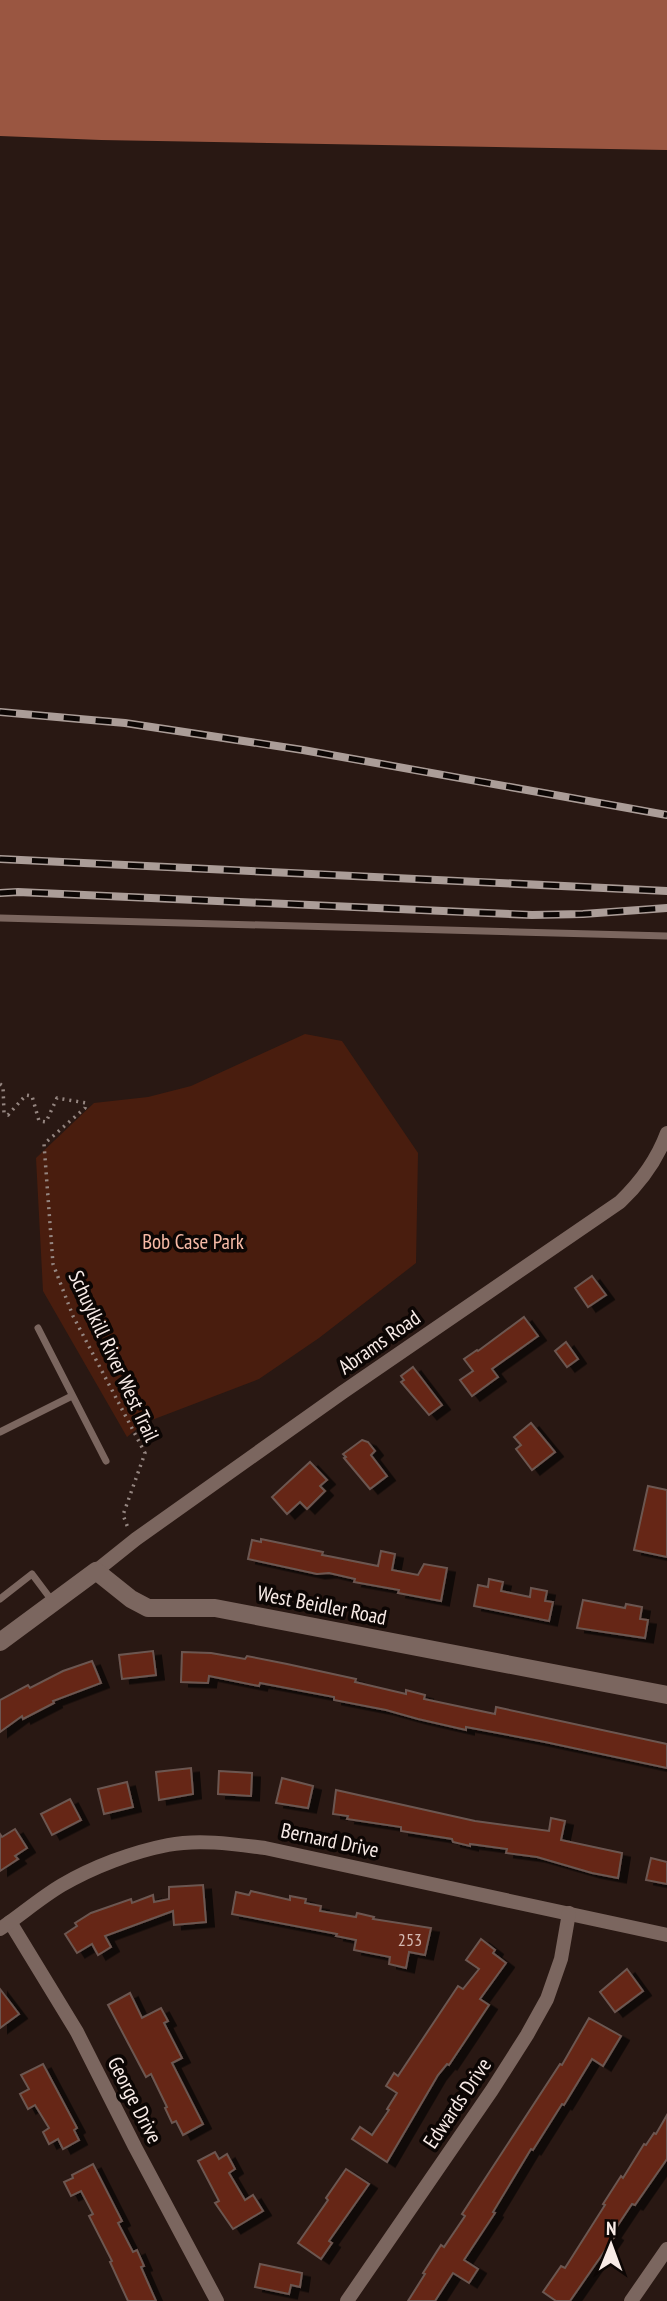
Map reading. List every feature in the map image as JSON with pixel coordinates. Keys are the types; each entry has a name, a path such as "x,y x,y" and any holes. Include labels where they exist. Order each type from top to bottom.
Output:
{"street":[{"name":"Abrams Road","path":"96,1571 136,1539 354,1385 620,1202 637,1186 650,1167 667,1133"},
{"path":"0,1642 96,1571"},
{"name":"West Beidler Road","path":"96,1571 131,1599 148,1608 215,1608 667,1695"},
{"name":"Bernard Drive","path":"5,1926 64,1884 112,1861 169,1845 221,1843 265,1848 667,1935"},
{"name":"Edwards Drive","path":"347,2301 527,2035 551,1989 561,1959 569,1913"},
{"name":"George Drive","path":"5,1926 77,2032 217,2301"},
{"path":"631,2301 667,2249"}],"lane":[{"path":"0,918 667,936"},
{"path":"38,1328 106,1461"},
{"path":"0,1432 72,1396"},
{"path":"0,1599 32,1574 53,1602"}],"path":[{"name":"Schuylkill River West Trail","path":"0,1084 3,1086 4,1113 8,1115 26,1095 32,1096 38,1121 46,1122 57,1098 86,1103 85,1108 44,1144 53,1264 73,1316 145,1453 123,1515 127,1527 136,1539"}],"green space":[{"name":"Bob Case Park","path":"305,1034 342,1041 418,1153 416,1263 319,1338 259,1379 144,1423 127,1437 43,1291 36,1158 94,1103 148,1097 191,1086"}],"shaded area":[{"path":"0,0 667,0 667,150 0,136"}],"building":[{"path":"592,1276 606,1295 588,1307 575,1288"},
{"path":"524,1317 538,1336 492,1369 498,1377 472,1396 460,1380 473,1371 464,1359"},
{"path":"566,1342 578,1359 567,1367 555,1351"},
{"path":"413,1367 442,1405 429,1415 401,1382 404,1380 401,1376"},
{"path":"531,1423 555,1452 532,1470 516,1449 521,1445 514,1437"},
{"path":"362,1440 368,1442 375,1451 371,1455 387,1476 370,1489 343,1454"},
{"path":"310,1462 327,1480 320,1486 325,1491 307,1509 300,1502 287,1514 272,1497"},
{"path":"648,1486 667,1490 667,1557 634,1550"},
{"path":"261,1539 378,1566 381,1551 395,1554 392,1570 418,1575 424,1564 447,1568 441,1601 354,1582 355,1579 329,1573 317,1574 248,1559 252,1540 261,1542"},
{"path":"489,1579 503,1582 501,1591 530,1597 531,1588 547,1591 545,1601 553,1602 549,1621 474,1606 478,1585 488,1587"},
{"path":"583,1600 625,1608 626,1604 642,1607 640,1619 648,1620 645,1638 577,1628"},
{"path":"153,1651 156,1675 122,1679 119,1655"},
{"path":"182,1652 211,1653 245,1659 247,1656 356,1679 355,1682 406,1694 406,1690 425,1695 424,1699 495,1714 496,1707 667,1744 667,1768 466,1727 466,1730 334,1700 334,1697 260,1683 259,1686 209,1676 208,1683 181,1682"},
{"path":"92,1661 101,1683 53,1701 54,1703 23,1719 22,1716 0,1732 0,1700 28,1685 30,1688 63,1671"},
{"path":"191,1768 193,1794 159,1800 156,1772"},
{"path":"219,1771 252,1773 251,1796 218,1794"},
{"path":"282,1778 313,1786 308,1808 276,1803"},
{"path":"127,1782 133,1807 104,1814 98,1789"},
{"path":"336,1790 475,1821 549,1831 551,1818 565,1821 561,1840 622,1853 618,1878 537,1857 506,1853 507,1849 470,1846 453,1842 452,1839 401,1831 401,1827 347,1819 348,1816 333,1814"},
{"path":"70,1799 81,1820 52,1835 41,1814"},
{"path":"15,1829 27,1848 15,1856 18,1859 0,1871 0,1834 2,1837"},
{"path":"651,1858 667,1862 667,1884 646,1880"},
{"path":"203,1885 206,1922 174,1925 173,1911 105,1936 111,1947 98,1955 92,1944 77,1953 65,1934 77,1926 75,1923 91,1913 131,1899 132,1903 153,1895 154,1902 169,1899 169,1887"},
{"path":"251,1891 290,1900 290,1896 306,1899 305,1903 321,1906 320,1911 356,1917 357,1913 374,1917 373,1919 431,1928 425,1955 409,1952 406,1968 389,1964 390,1957 354,1950 356,1940 336,1936 337,1934 232,1914 236,1892 249,1895"},
{"path":"481,1939 506,1963 480,1999 489,2005 449,2065 438,2075 387,2162 352,2139 360,2127 372,2135 389,2110 387,2109 397,2093 386,2086 394,2073 398,2076 458,1986 463,1989 479,1969 466,1960"},
{"path":"627,1969 643,1991 615,2012 600,1992"},
{"path":"0,1989 19,2014 0,2028"},
{"path":"130,1993 142,2018 161,2008 168,2021 164,2023 182,2058 172,2063 203,2124 183,2135 176,2121 172,2123 151,2074 146,2077 108,2005"},
{"path":"589,2018 621,2036 603,2066 592,2059 564,2105 562,2104 533,2150 531,2149 493,2212 495,2213 464,2260 478,2269 469,2283 453,2273 435,2301 408,2301 441,2245 444,2247 465,2216 462,2214 560,2064 562,2065"},
{"path":"43,2064 77,2128 74,2130 79,2140 63,2149 58,2139 49,2144 43,2132 49,2128 35,2105 28,2109 20,2094 29,2089 21,2075"},
{"path":"667,2115 667,2159 635,2205 632,2204 612,2234 615,2236 570,2301 556,2301 543,2292 561,2266 565,2268 621,2176 623,2178 644,2144 656,2134"},
{"path":"215,2152 219,2159 227,2154 235,2169 229,2173 245,2200 253,2195 263,2211 233,2229 215,2203 219,2201 198,2161"},
{"path":"93,2164 122,2221 118,2223 133,2252 137,2250 144,2266 141,2267 156,2301 128,2301 110,2262 112,2261 89,2216 93,2214 81,2191 71,2196 64,2182"},
{"path":"346,2169 369,2184 329,2241 332,2243 321,2259 298,2243"},
{"path":"260,2264 302,2273 300,2287 291,2285 289,2294 255,2287"}],"railway":[{"path":"0,712 125,723 303,750 667,815"},
{"path":"0,859 667,891"},
{"path":"0,893 532,915 667,908"}]}
